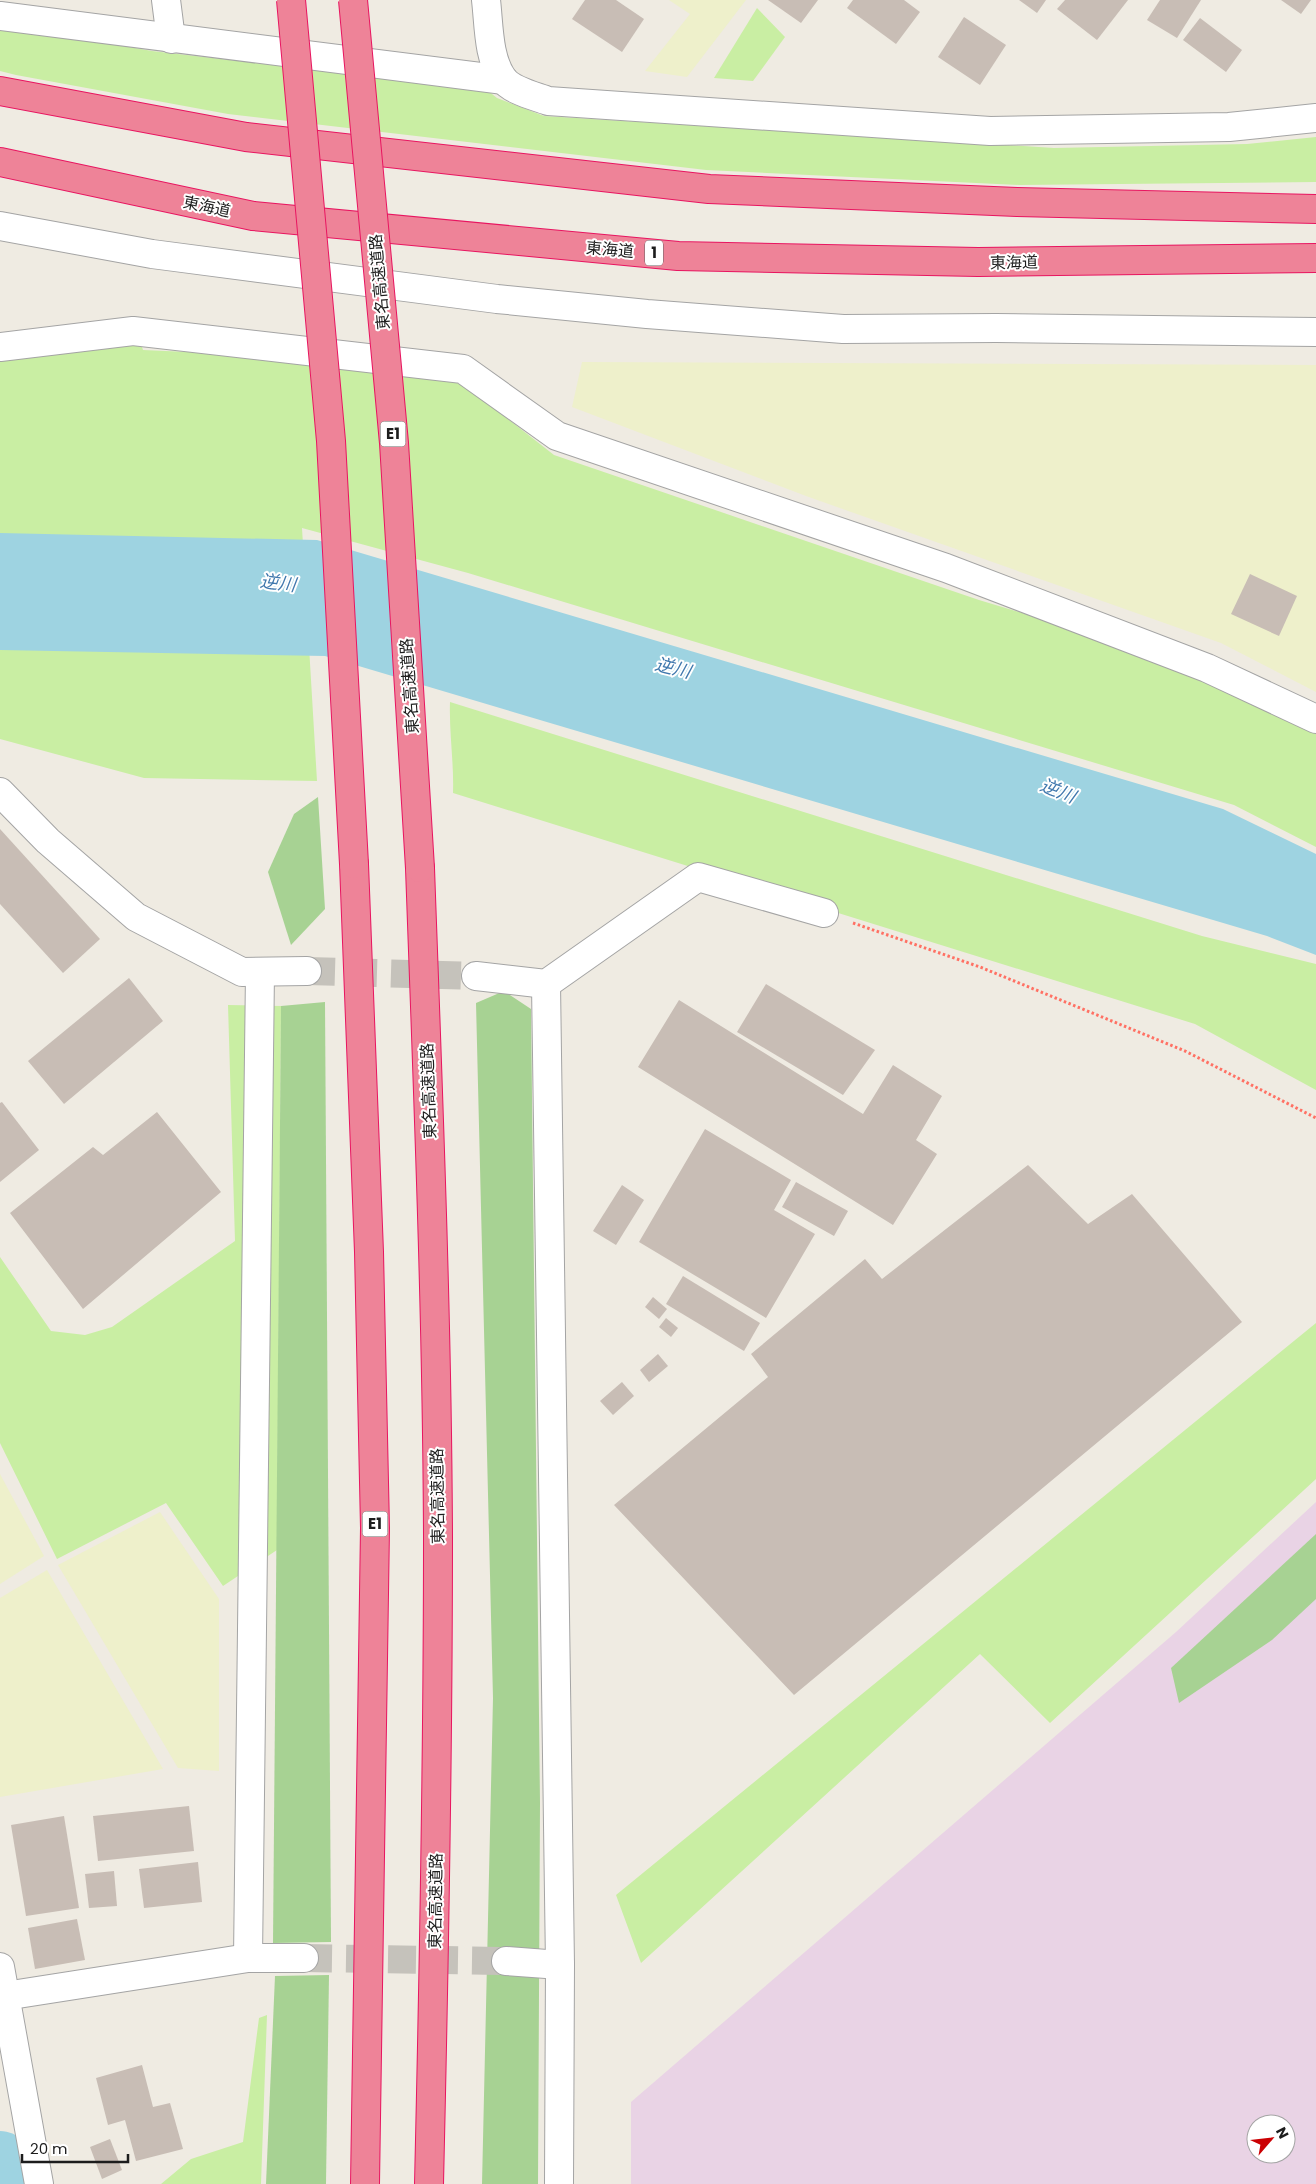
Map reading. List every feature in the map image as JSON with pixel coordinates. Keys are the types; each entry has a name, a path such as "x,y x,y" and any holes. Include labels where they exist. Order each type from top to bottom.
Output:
{"highway":[{"name":"E1","path":"291,0 330,440 354,864 369,1252 375,1528 365,2184"},
{"name":"東名高速道路","path":"353,0 394,443 420,868 434,1241 438,1534 437,1798 429,2184"},
{"path":"0,91 246,137 709,189 1017,202 1316,208"},
{"name":"東海道","path":"0,162 254,216 678,256 978,262 1316,258"},
{"path":"1250,207 1316,197"}],"street":[{"path":"166,0 171,39"},
{"path":"486,0 493,59 504,80"},
{"path":"0,16 504,80 519,90 548,101 990,131 1229,127 1316,118"},
{"path":"0,226 152,254 497,299 647,314 843,329 1015,328 1316,332"},
{"path":"0,347 133,332 462,369 557,436 946,568 1207,668 1316,719"},
{"path":"0,792 48,841 136,917 242,972 307,971"},
{"path":"476,976 546,984 698,877 824,913"},
{"path":"248,1958 260,972"},
{"path":"546,984 560,1965 559,2184"},
{"path":"5,1996 248,1958 304,1958"},
{"path":"506,1961 560,1965"},
{"path":"0,1967 39,2184"}],"path":[{"path":"824,913 980,967 1185,1051 1316,1118"}],"shaded area":[{"path":"1316,1502 1316,2184 631,2184 631,2102 1176,1632"}],"green space":[{"path":"669,0 746,0 687,77 645,71 690,14"},
{"path":"757,8 785,37 753,81 714,78"},
{"path":"0,24 152,51 487,90 497,98 544,116 1054,148 1247,144 1316,137 1316,182 1019,185 706,170 228,114 0,71"},
{"path":"137,332 143,350 278,356 463,384 554,455 979,600 1207,668 1316,722 1316,847 1234,805 468,573 302,528 317,781 144,778 0,739 0,353"},
{"path":"582,362 1316,365 1316,692 1221,643 806,496 572,407"},
{"path":"450,702 1202,936 1316,964 1316,1090 1195,1024 453,793"},
{"path":"318,797 325,909 291,945 268,872 294,814"},
{"path":"504,991 531,1009 540,1803 538,2184 482,2184 493,1698 476,1003"},
{"path":"325,1002 331,1942 273,1943 281,1006"},
{"path":"228,1005 281,1006 277,1550 223,1586 166,1503 57,1559 0,1443 0,1257 51,1331 85,1335 112,1327 235,1241"},
{"path":"1316,1323 1316,1479 1050,1723 980,1654 641,1963 616,1895"},
{"path":"0,1474 44,1556 0,1584"},
{"path":"160,1512 219,1599 219,1771 178,1768 58,1565"},
{"path":"1316,1534 1316,1599 1272,1640 1179,1703 1171,1668"},
{"path":"47,1570 163,1769 0,1797 0,1598"},
{"path":"329,1975 326,2184 266,2184 275,1976"},
{"path":"267,2015 261,2184 161,2184 191,2159 243,2142 259,2018"}],"water":[{"name":"逆川","path":"0,533 317,540 1223,809 1316,854 1316,955 1267,936 325,656 0,650"}],"building":[{"path":"585,0 616,0 644,19 622,52 572,19"},
{"path":"768,0 818,0 801,23"},
{"path":"853,0 904,0 920,12 896,44 847,8"},
{"path":"1019,0 1046,0 1037,13"},
{"path":"1065,0 1128,0 1097,40 1057,9"},
{"path":"1160,0 1201,0 1177,38 1147,20"},
{"path":"1281,0 1311,0 1301,14"},
{"path":"964,17 1006,45 980,85 938,57"},
{"path":"1200,18 1242,50 1226,72 1183,40"},
{"path":"1250,574 1297,596 1279,636 1231,614"},
{"path":"0,829 100,939 63,973 0,904"},
{"path":"129,978 163,1021 64,1104 28,1061"},
{"path":"766,984 875,1050 843,1095 737,1032"},
{"path":"679,1000 863,1114 893,1065 942,1096 916,1140 937,1154 893,1225 638,1067"},
{"path":"2,1102 39,1150 0,1182 0,1103"},
{"path":"157,1112 221,1192 83,1309 10,1213 93,1147 103,1155"},
{"path":"705,1129 791,1180 774,1210 815,1234 766,1318 639,1242"},
{"path":"1028,1165 1088,1224 1132,1194 1242,1322 794,1695 614,1505 768,1377 751,1354 865,1259 882,1279"},
{"path":"796,1182 848,1211 834,1236 782,1207"},
{"path":"622,1185 644,1200 616,1245 593,1231"},
{"path":"683,1276 760,1323 744,1351 666,1304"},
{"path":"653,1297 667,1309 659,1319 645,1307"},
{"path":"666,1318 678,1328 671,1337 659,1327"},
{"path":"658,1354 668,1366 649,1382 640,1370"},
{"path":"622,1382 634,1396 613,1415 600,1401"},
{"path":"189,1806 194,1851 98,1861 93,1816"},
{"path":"64,1816 79,1908 26,1916 11,1825"},
{"path":"198,1862 202,1902 144,1908 139,1869"},
{"path":"114,1871 117,1906 89,1908 85,1874"},
{"path":"77,1919 85,1960 35,1969 28,1928"},
{"path":"142,2065 153,2107 170,2103 183,2149 136,2161 125,2120 108,2125 96,2078"},
{"path":"110,2139 122,2170 102,2179 90,2147"}],"waterway":[{"path":"0,2163 4,2184"}],"tunnel":[{"path":"307,971 476,976"},
{"path":"304,1958 506,1961"}]}
